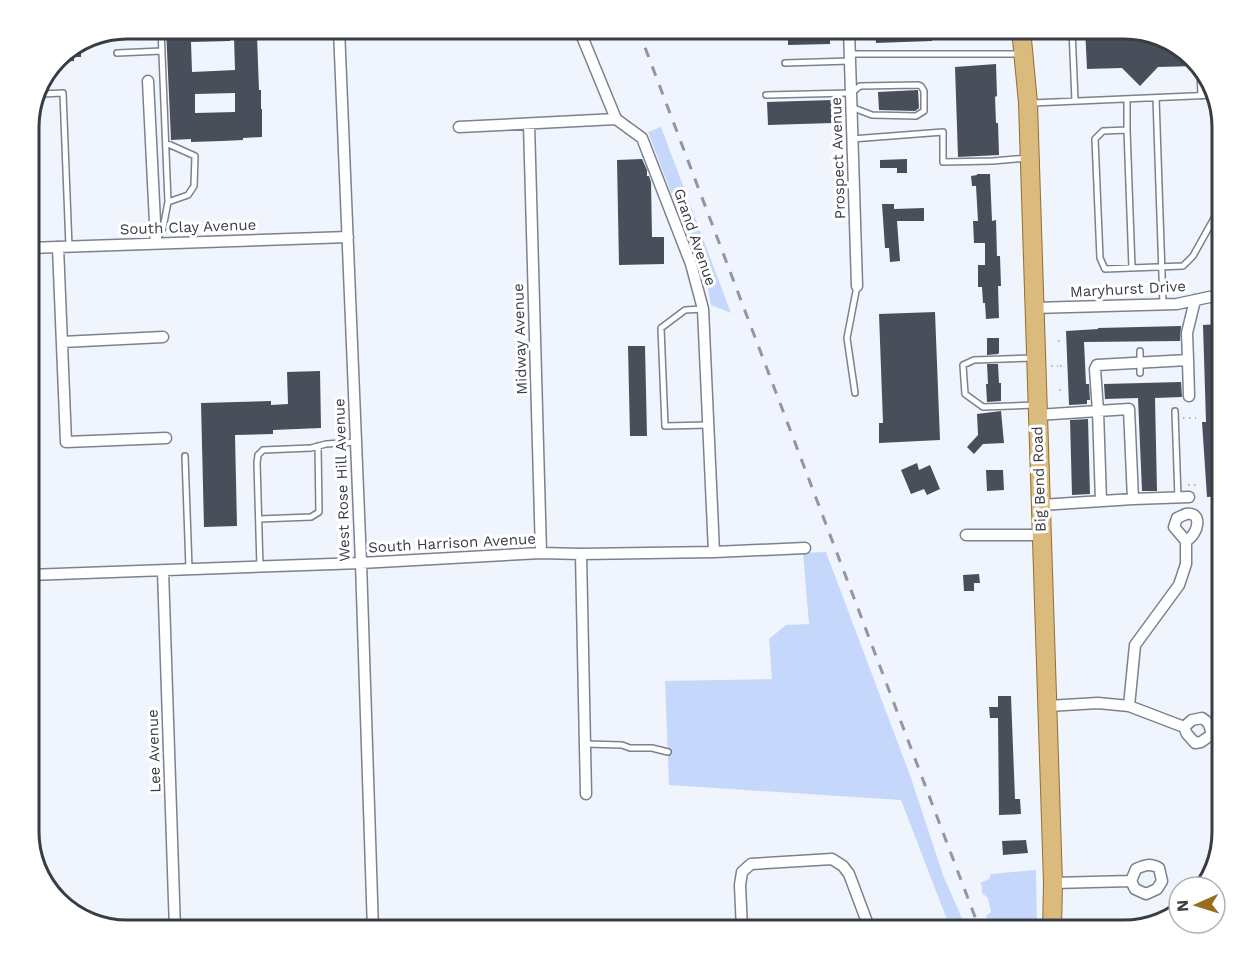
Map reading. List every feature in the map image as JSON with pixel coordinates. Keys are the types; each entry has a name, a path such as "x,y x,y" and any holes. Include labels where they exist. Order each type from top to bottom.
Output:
{"main road":[{"name":"Big Bend Road","path":"1022,39 1028,104 1033,308 1042,362 1037,410 1048,706 1052,920"}],"street":[{"name":"West Rose Hill Avenue","path":"339,39 373,920"},
{"path":"459,127 616,119 583,39"},
{"name":"Prospect Avenue","path":"849,39 857,286"},
{"path":"148,81 156,243"},
{"name":"Grand Avenue","path":"616,119 642,138 691,264 703,309 714,552"},
{"name":"Midway Avenue","path":"529,124 541,553"},
{"name":"South Clay Avenue","path":"39,248 348,237"},
{"path":"64,247 62,342 66,442 166,438"},
{"name":"Maryhurst Drive","path":"1033,308 1177,304 1212,296"},
{"path":"1189,396 1188,333 1195,300"},
{"path":"62,342 164,337"},
{"path":"1101,501 1095,369 1097,365 1188,360"},
{"path":"1037,410 1130,409 1133,499"},
{"path":"1041,505 1184,498"},
{"path":"966,535 1041,534"},
{"path":"1130,706 1135,645 1179,585 1186,564 1186,541"},
{"name":"South Harrison Avenue","path":"39,575 361,563 541,553 714,552 805,548"},
{"path":"581,554 586,794"},
{"name":"Lee Avenue","path":"163,571 175,920"},
{"path":"1048,706 1098,703 1130,706 1185,727"},
{"path":"742,920 742,872 751,864 832,860 843,866 849,874 866,920"},
{"path":"1053,883 1131,881"}],"lane":[{"path":"156,243 163,228 168,202 161,39"},
{"path":"1072,39 1075,101"},
{"path":"117,53 162,51"},
{"path":"784,63 849,58 1023,54"},
{"path":"1201,84 1201,96"},
{"path":"766,95 851,93 860,86 918,85 924,91 924,111 915,116 872,115 851,107"},
{"path":"46,94 63,93 64,247"},
{"path":"148,93 164,93"},
{"path":"1028,104 1206,96"},
{"path":"1156,98 1163,304"},
{"path":"1127,99 1132,268"},
{"path":"1127,130 1103,131 1095,139 1100,258 1105,269 1183,266 1193,256 1212,222"},
{"path":"852,139 944,132 943,162 1029,158"},
{"path":"166,143 195,156 195,186 188,195 168,202"},
{"path":"855,393 847,338 857,286"},
{"path":"703,309 685,310 661,328 665,426 708,425"},
{"path":"1037,410 983,407 965,394 963,365 974,360 1042,362"},
{"path":"1175,411 1184,498"},
{"path":"260,567 258,455 263,450 356,442"},
{"path":"259,519 311,517 319,512 318,446"},
{"path":"185,456 189,570"},
{"path":"585,744 622,745 668,752"}],"path":[{"path":"1058,341 1063,341"},
{"path":"1042,362 1061,366"},
{"path":"1059,390 1065,390"},
{"path":"1176,418 1196,418"}],"shaded area":[{"path":"661,127 731,313 711,305 708,289 648,132"},
{"path":"826,552 911,778 943,875 963,920 947,920 901,800 669,785 665,681 772,679 769,639 786,625 809,624 803,553"},
{"path":"1036,870 1037,920 988,920 986,916 991,912 988,898 982,893 980,883 989,879 991,874"}],"building":[{"path":"166,39 230,39 230,41 191,42 192,72 235,70 234,39 257,39 262,137 191,142 191,139 171,140","holes":["235,93 235,112 195,113 195,94"]},
{"path":"788,39 830,39 830,44 788,45"},
{"path":"876,39 932,39 932,41 876,43"},
{"path":"1086,39 1124,39 1152,44 1178,57 1187,66 1158,67 1140,86 1122,68 1087,69"},
{"path":"996,64 997,96 995,97 999,155 958,157 955,67"},
{"path":"918,90 919,108 915,111 879,110 878,92"},
{"path":"832,100 833,123 768,125 767,102"},
{"path":"642,159 651,182 652,237 664,237 664,264 619,265 617,160"},
{"path":"907,159 907,173 897,173 897,168 880,168 880,160"},
{"path":"990,174 992,221 996,220 997,256 1000,256 999,318 986,319 982,287 978,287 978,265 985,265 985,243 974,243 973,221 978,221 976,186 972,186 971,176"},
{"path":"882,204 894,204 894,209 924,208 924,221 897,221 900,261 890,262 889,248 885,248"},
{"path":"935,312 940,440 879,443 879,423 883,423 879,314"},
{"path":"1212,324 1212,497 1207,497 1202,422 1206,422 1203,325"},
{"path":"1181,326 1180,341 1084,342 1086,384 1089,384 1090,400 1087,400 1087,404 1069,405 1066,331"},
{"path":"987,338 999,338 998,354 987,355"},
{"path":"628,346 645,346 647,436 630,436"},
{"path":"987,364 998,364 1001,401 987,402"},
{"path":"320,371 321,428 273,430 273,434 235,435 237,526 204,527 201,403 271,401 271,405 288,404 287,372"},
{"path":"1181,382 1182,397 1155,398 1157,491 1142,491 1138,398 1105,399 1104,384"},
{"path":"1001,411 1004,443 983,444 974,454 967,447 978,435 977,414"},
{"path":"1088,419 1090,494 1072,495 1070,420"},
{"path":"917,463 919,470 930,465 940,489 927,495 924,489 911,494 901,470"},
{"path":"986,470 1003,470 1004,490 987,491"},
{"path":"979,574 980,583 974,583 974,591 964,591 963,575"},
{"path":"998,696 1011,696 1015,799 1020,799 1021,814 999,815 998,718 990,718 989,707 998,707"},
{"path":"1026,840 1028,853 1003,855 1002,841"}],"railway":[{"path":"642,39 976,920"}]}
